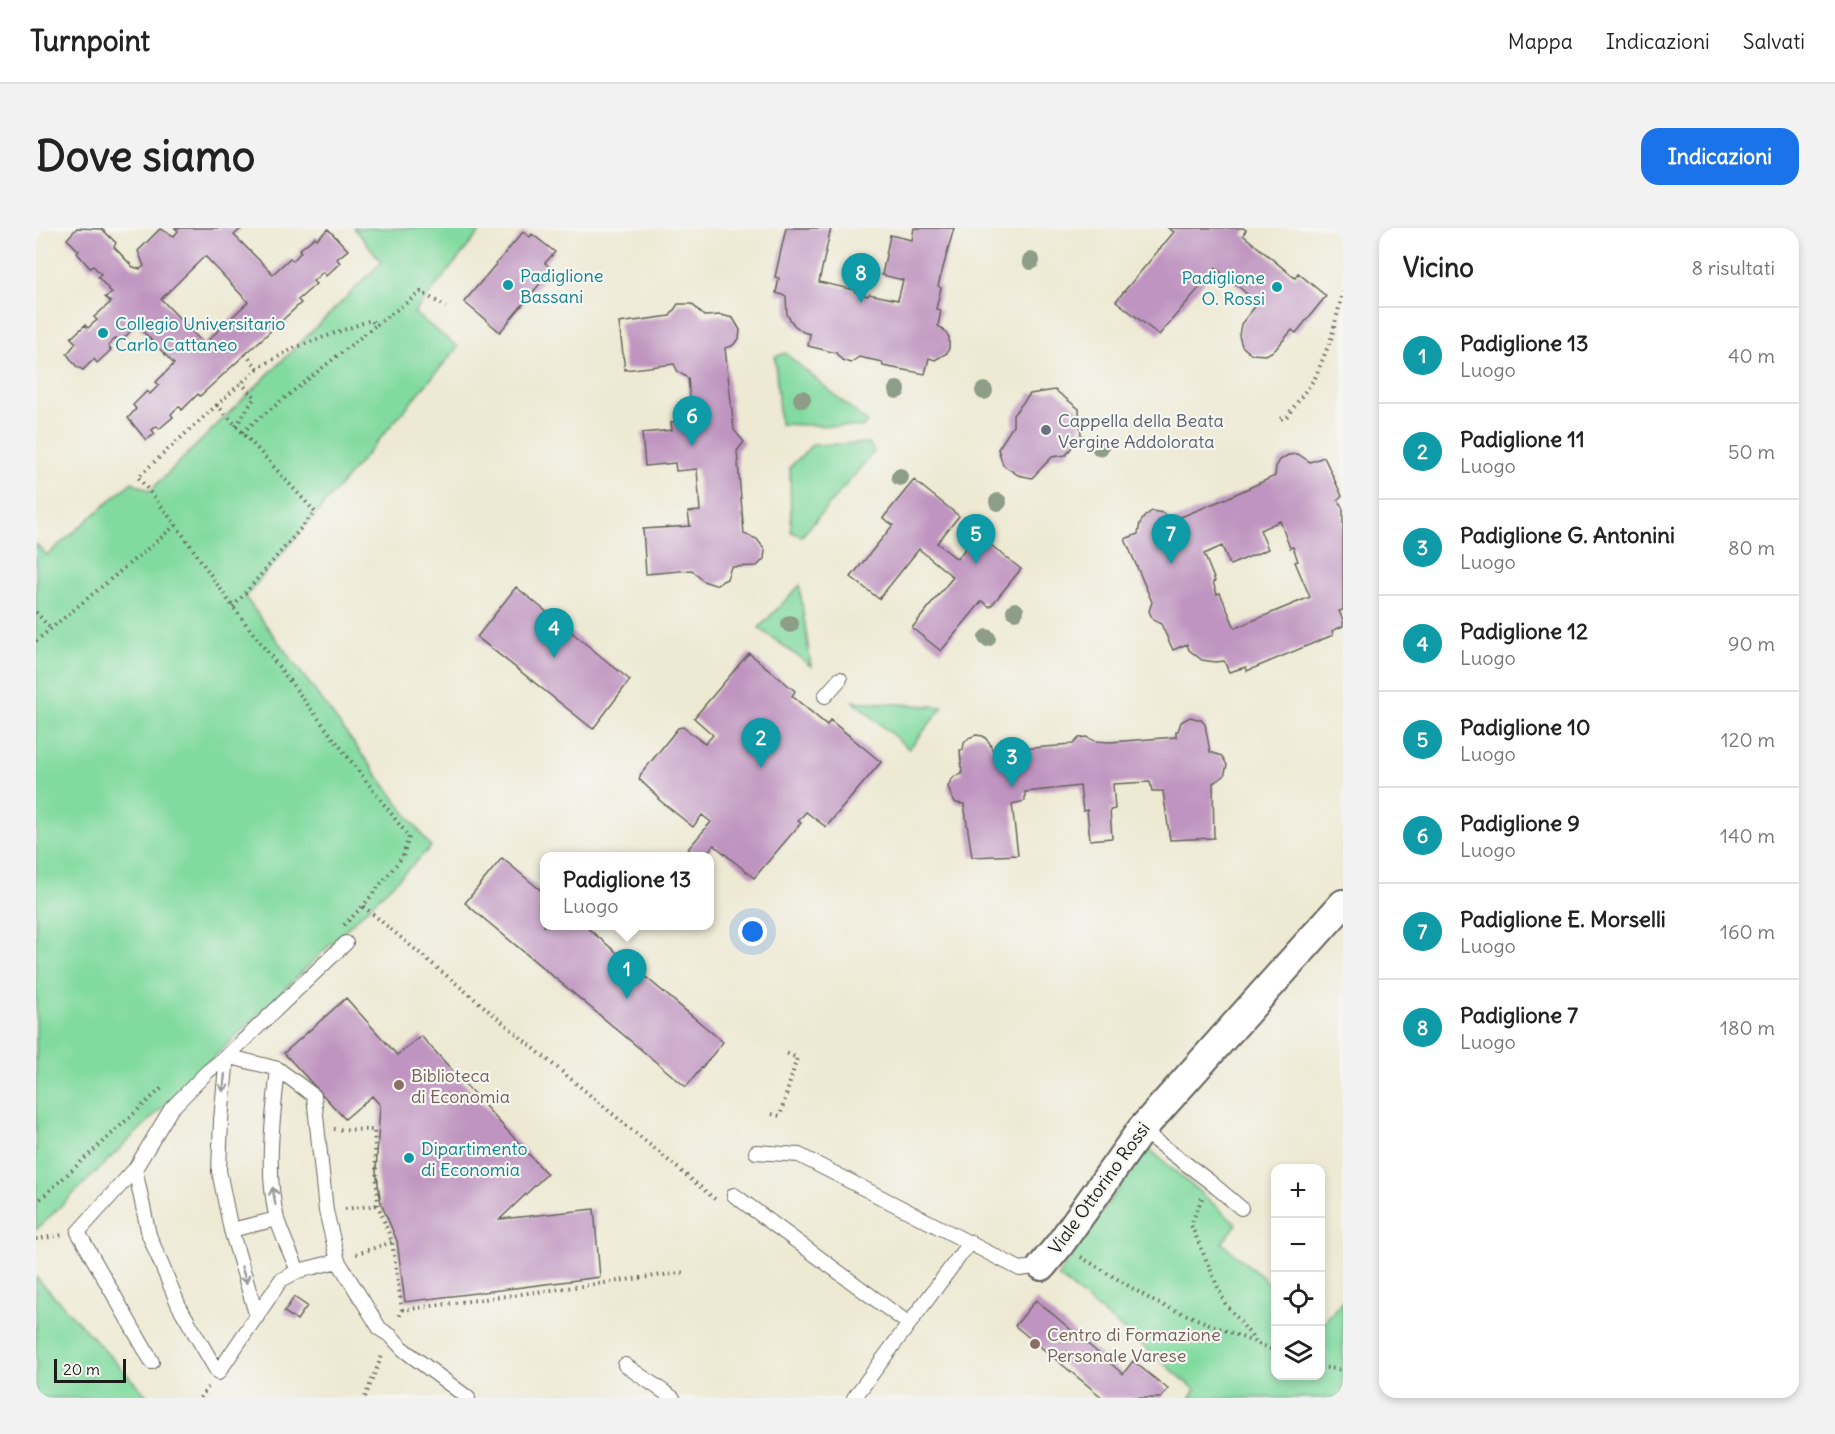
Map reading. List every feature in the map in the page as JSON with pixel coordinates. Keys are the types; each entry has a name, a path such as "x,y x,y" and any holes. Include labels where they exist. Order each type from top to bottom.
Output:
{"street":[{"name":"Viale Ottorino Rossi","path":"1051,1255 1141,1130 1343,904"}],"lane":[{"path":"825,696 840,679"},
{"path":"152,1362 78,1232 135,1169 171,1109 207,1072 227,1056 346,943"},
{"path":"227,1056 278,1069 314,1096 326,1211 338,1260 380,1329 468,1398"},
{"path":"227,1056 220,1120 219,1171 231,1230 257,1317"},
{"path":"278,1069 273,1125 272,1181 277,1219 298,1271"},
{"path":"1141,1130 1241,1208"},
{"name":"Viale Ottorino Rossi","path":"756,1152 799,1155 1020,1269 1051,1255"},
{"path":"135,1169 149,1234 180,1306 218,1373 281,1280 298,1271 338,1260"},
{"path":"734,1195 909,1324"},
{"path":"231,1230 277,1219"},
{"path":"854,1398 970,1242"},
{"path":"625,1365 673,1398"}],"path":[{"path":"242,432 421,292 446,308"},
{"path":"1281,419 1287,416 1315,378 1331,339 1343,292"},
{"path":"376,325 371,320 305,344 258,368 138,477 176,525 233,607 409,837 403,856 363,906 717,1201"},
{"path":"245,354 258,368"},
{"path":"236,426 255,397 241,382"},
{"path":"218,405 315,512 233,607"},
{"path":"36,641 176,525"},
{"path":"36,612 50,628"},
{"path":"772,1114 780,1116 797,1058 786,1053"},
{"path":"318,1129 374,1130 378,1205 392,1242 402,1311 364,1397"},
{"path":"1209,1181 1191,1225 1225,1303 1259,1344"},
{"path":"326,1211 378,1205"},
{"path":"36,1239 78,1232"},
{"path":"338,1260 392,1242"},
{"path":"1051,1255 1155,1302 1271,1349"},
{"path":"402,1311 686,1272"},
{"path":"1325,1368 1343,1370"}],"green space":[{"path":"354,228 483,228 414,313 458,347 245,597 431,847 36,1230 36,544 47,555 132,482 150,491 382,262"},
{"path":"785,353 867,422 863,427 780,424 775,357"},
{"path":"869,443 874,452 802,536 791,532 790,467 812,445"},
{"path":"800,585 800,590 811,666 759,628"},
{"path":"853,701 943,707 909,749"},
{"path":"1147,1147 1237,1224 1222,1243 1271,1285 1271,1380 1325,1380 1325,1321 1343,1300 1343,1398 1190,1398 1196,1390 1058,1276"},
{"path":"36,1277 149,1398 36,1398"}],"building":[{"name":"Collegio Universitario Carlo Cattaneo","path":"77,228 102,229 116,243 114,247 133,267 140,269 144,266 138,251 160,229 174,236 178,231 175,228 242,228 234,235 273,274 290,258 293,261 301,252 299,250 328,229 348,250 337,259 340,263 326,276 323,272 313,281 316,284 298,300 301,303 200,396 198,394 182,410 179,406 171,414 173,417 159,429 157,426 152,430 155,434 146,440 128,418 136,409 133,405 147,391 150,394 159,385 156,382 174,364 137,325 120,342 116,338 108,346 111,350 97,363 94,359 83,370 77,367 67,354 76,343 71,338 85,325 88,328 97,320 94,317 111,302 105,297 112,293 98,277 101,274 93,266 90,268 77,253 79,251 67,239","holes":["205,256 248,302 204,344 161,299"]},
{"path":"786,228 831,228 819,282 855,290 855,292 868,296 869,294 898,300 903,280 882,275 890,235 912,240 914,228 954,228 938,286 941,288 936,309 941,310 938,326 949,337 947,353 935,360 929,358 925,374 883,366 882,362 859,357 850,363 842,360 836,353 808,346 810,334 794,325 787,315 786,296 776,293 779,278 775,277"},
{"name":"Padiglione O. Rossi","path":"1168,228 1243,228 1246,230 1243,235 1295,278 1298,273 1326,296 1296,333 1292,330 1275,350 1266,355 1251,354 1242,346 1239,336 1241,324 1258,303 1216,268 1159,335 1116,301 1174,232"},
{"name":"Padiglione Bassani","path":"523,232 530,237 532,234 555,252 545,263 552,269 500,332 464,302"},
{"path":"678,304 692,304 704,316 721,315 733,318 740,330 739,339 732,346 725,348 734,430 744,442 737,451 744,534 757,539 765,550 764,559 757,566 731,567 727,579 715,585 703,581 692,570 646,574 643,529 690,526 688,512 700,511 697,469 676,471 675,463 645,466 642,433 672,430 671,422 692,421 688,378 678,372 674,364 625,370 619,323 670,316"},
{"name":"Cappella della Beata Vergine Addolorata","path":"1055,390 1079,409 1081,435 1066,455 1052,457 1032,478 1018,475 1003,465 998,449 1013,426 1013,415 1030,394"},
{"path":"1298,454 1310,462 1324,457 1342,496 1338,499 1343,509 1343,610 1339,611 1343,626 1332,631 1333,635 1247,671 1246,667 1229,672 1224,661 1202,660 1189,650 1187,644 1173,650 1161,624 1153,620 1149,611 1152,602 1125,539 1138,534 1140,523 1152,511 1163,513 1171,521 1275,476 1280,460 1288,455","holes":["1280,521 1290,548 1293,547 1298,561 1295,562 1310,597 1235,628 1220,593 1217,594 1213,582 1215,581 1204,554 1222,546 1230,565 1268,549 1260,530"]},
{"path":"914,480 959,516 937,543 957,559 977,534 1021,569 990,607 982,601 941,651 912,628 953,577 919,549 879,599 851,577 893,525 883,518"},
{"path":"516,587 630,680 593,729 477,637"},
{"path":"749,653 795,691 792,696 827,725 830,720 881,762 826,827 806,812 798,821 801,823 754,878 714,845 708,852 692,852 688,849 711,822 702,815 693,827 658,799 639,779 678,728 683,727 705,744 713,735 694,718"},
{"path":"1190,717 1201,720 1205,724 1210,752 1222,756 1227,765 1224,776 1213,783 1214,838 1170,840 1163,791 1152,791 1150,782 1113,784 1115,809 1110,810 1112,838 1090,840 1087,810 1083,811 1080,786 1025,792 1025,801 1012,804 1018,855 972,857 964,804 956,803 948,787 955,776 962,774 960,750 963,750 964,743 969,738 976,735 983,736 993,751 1073,744 1079,738 1086,737 1095,741 1110,742 1176,737 1176,731 1181,722"},
{"path":"502,858 540,890 540,930 590,930 723,1042 686,1087 465,903"},
{"path":"346,998 397,1055 421,1036 547,1174 500,1219 594,1209 600,1277 405,1302 397,1241 381,1203 376,1171 380,1105 372,1096 345,1119 284,1053"},
{"path":"294,1297 307,1306 297,1320 284,1312"},
{"path":"1036,1300 1123,1374 1133,1361 1168,1389 1161,1398 1103,1398 1015,1326"}],"place":[{"name":"Padiglione Bassani","path":"508,285"},
{"name":"Padiglione O. Rossi","path":"1277,287"},
{"name":"Padiglione 7","path":"861,303"},
{"name":"Collegio Universitario Carlo Cattaneo","path":"103,333"},
{"name":"Cappella della Beata Vergine Addolorata","path":"1046,430"},
{"name":"Padiglione 9","path":"692,446"},
{"name":"Padiglione 10","path":"976,564"},
{"name":"Padiglione E. Morselli","path":"1171,564"},
{"name":"Padiglione 12","path":"554,658"},
{"name":"Padiglione 11","path":"761,768"},
{"name":"Padiglione G. Antonini","path":"1012,787"},
{"name":"Padiglione 13","path":"627,999"},
{"name":"Biblioteca di Economia","path":"399,1085"},
{"name":"Dipartimento di Economia","path":"409,1158"},
{"name":"Centro di Formazione Personale Varese","path":"1035,1344"}]}
